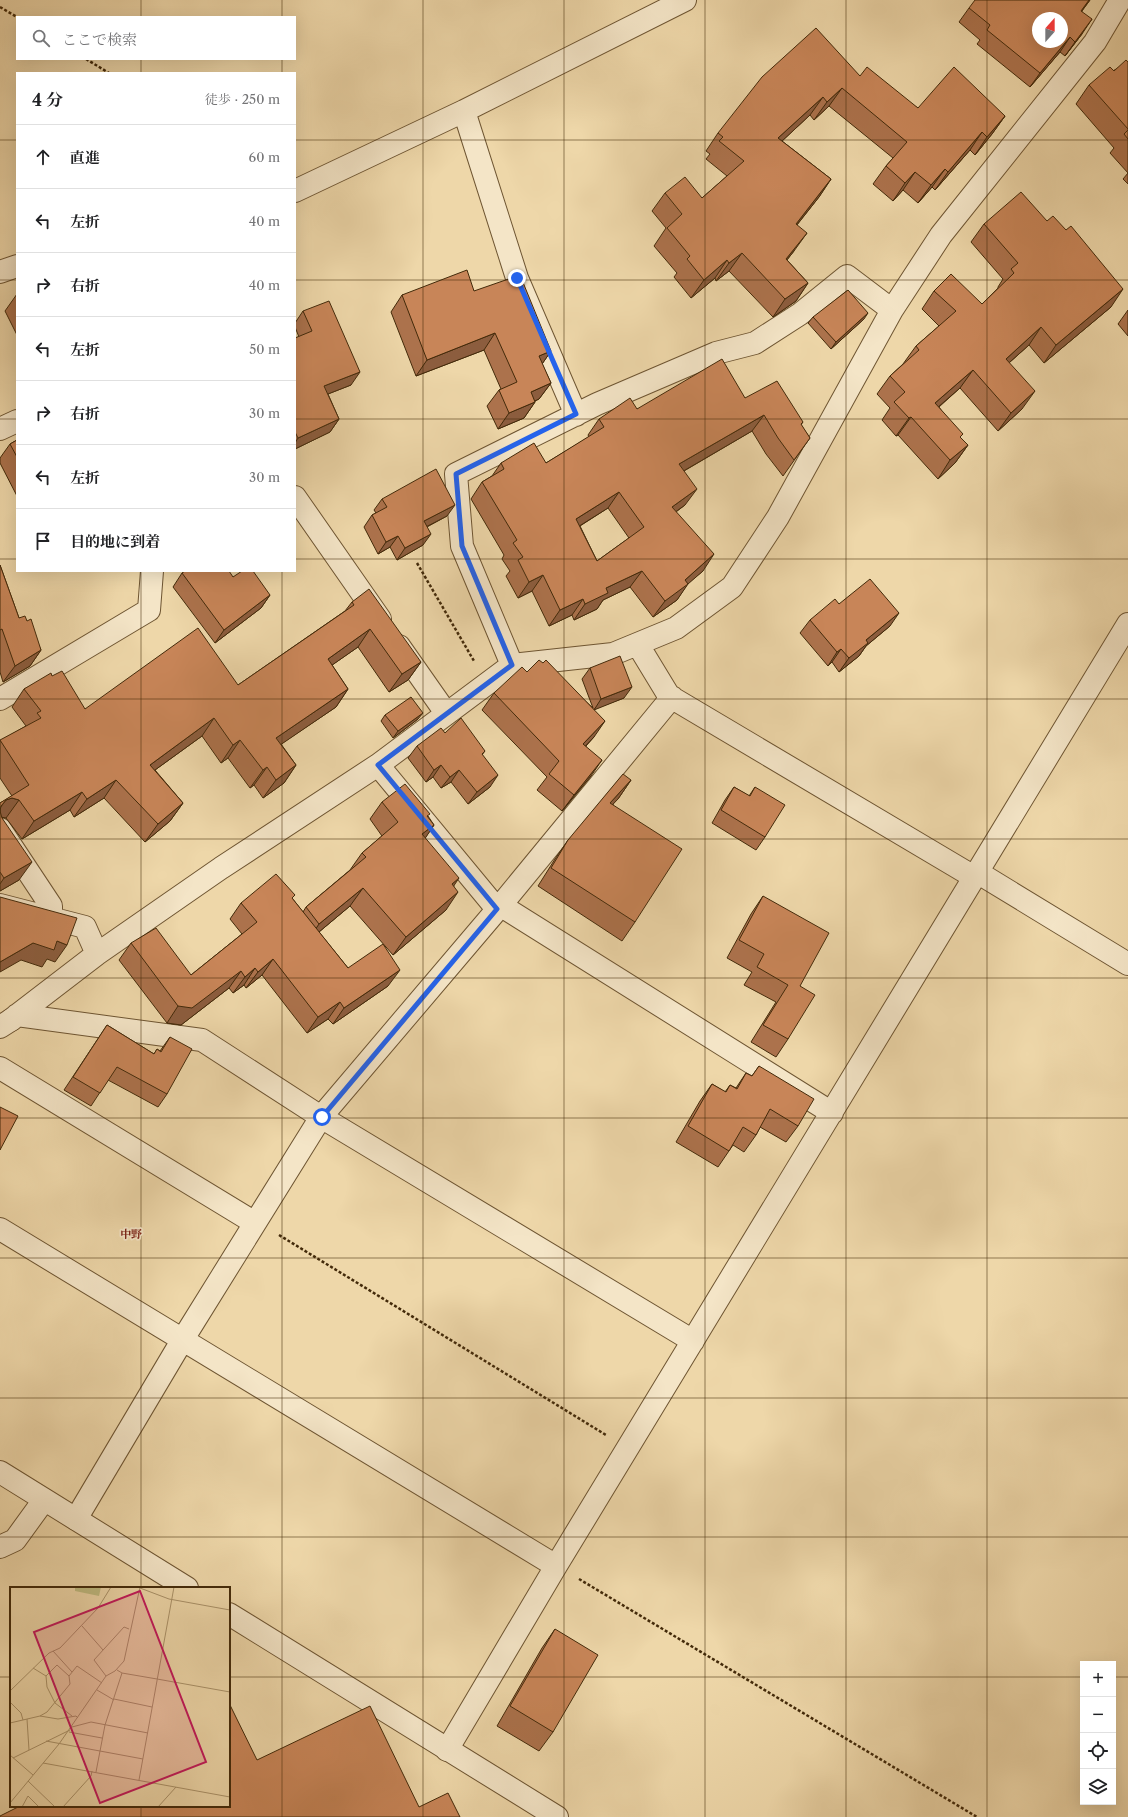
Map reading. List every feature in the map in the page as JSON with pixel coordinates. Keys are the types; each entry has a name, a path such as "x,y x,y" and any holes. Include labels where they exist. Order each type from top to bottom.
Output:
{"street":[{"path":"296,191 464,111 685,0"},
{"path":"9,1021 97,954 221,868 378,765 512,665 613,654 638,645 676,628 732,587 778,517 892,310 941,235 1095,42 1120,0"},
{"path":"464,111 517,278 576,414"},
{"path":"0,272 16,266"},
{"path":"512,665 462,546 456,474 576,414 716,353 755,343 800,314 847,276 892,310"},
{"path":"0,429 16,421"},
{"path":"296,498 446,713"},
{"path":"0,699 150,610 152,572"},
{"path":"447,1750 556,1566 1128,624"},
{"path":"638,645 672,697 1128,964"},
{"path":"76,1519 183,1339 322,1117 499,907 672,697"},
{"path":"378,765 499,907 832,1112"},
{"path":"0,829 51,906 51,918"},
{"path":"0,905 85,927 97,954"},
{"path":"9,1021 202,1040 322,1117 693,1341"},
{"path":"0,1068 256,1222"},
{"path":"0,1229 556,1566"},
{"path":"0,1472 185,1587"},
{"path":"0,1547 14,1540 44,1500"},
{"path":"230,1615 557,1817"}],"path":[{"path":"0,7 16,17"},
{"path":"88,60 108,72"},
{"path":"417,563 487,683"},
{"path":"256,1222 628,1448"},
{"path":"556,1566 977,1817"}],"building":[{"path":"975,0 1089,0 1081,11 1092,19 1075,42 1070,37 1068,39 1068,12 1032,12 1032,48 1061,48 1040,73 987,30 990,25 969,8"},
{"path":"816,28 860,76 867,67 918,108 954,67 1005,116 987,137 982,132 948,172 945,169 931,185 915,172 905,183 886,166 907,142 842,88 827,102 823,97 778,138 831,179 796,224 807,233 786,259 808,283 785,299 742,253 729,263 727,260 704,280 687,259 690,256 667,228 682,214 665,193 685,177 702,198 744,161 719,141 723,137 718,133 762,77"},
{"path":"1126,60 1128,62 1128,129 1089,85 1110,67 1114,71"},
{"path":"1128,130 1128,139 1124,134"},
{"path":"1021,192 1047,221 1053,216 1066,230 1071,226 1123,289 1056,345 1041,327 1006,359 1035,391 1011,413 973,370 935,403 963,434 960,437 968,445 950,460 911,417 909,418 894,402 905,392 890,376 919,350 916,346 956,311 934,291 951,274 982,304 1014,273 1011,269 1018,263 984,224"},
{"path":"467,270 474,291 520,275 551,351 539,356 551,383 531,392 535,402 509,413 499,390 517,382 495,333 427,360 402,295"},
{"path":"848,290 868,313 836,342 813,317"},
{"path":"329,301 360,372 324,386 339,419 298,438 296,434 296,338 312,331 303,311"},
{"path":"722,359 745,398 777,381 803,422 801,424 810,438 794,460 764,415 679,464 697,489 672,507 714,554 685,580 688,584 665,601 642,571 606,588 608,593 585,604 583,599 560,610 543,575 529,582 518,560 523,557 513,543 517,540 482,482 504,469 501,463 534,443 546,463 604,427 599,419 630,398 637,409","holes":["619,492 644,527 597,561 576,519"]},
{"path":"16,441 16,455 10,444"},
{"path":"436,469 455,505 424,521 431,534 405,548 398,536 386,542 372,515 387,507 382,499"},
{"path":"0,565 19,618 25,616 27,621 31,619 41,650 15,666 2,629 0,630"},
{"path":"230,572 233,577 240,572 254,572 270,595 224,630 182,573"},
{"path":"870,579 899,613 866,640 868,643 849,658 841,649 837,652 810,620 835,599 839,604"},
{"path":"369,589 421,662 402,674 370,629 328,659 348,689 276,738 296,765 276,780 267,767 263,770 240,740 233,745 214,718 150,765 183,803 158,824 116,780 87,799 82,792 34,821 19,800 12,798 6,800 1,806 0,811 0,803 29,785 0,740 41,718 37,713 41,711 24,689 51,673 52,676 62,671 85,709 198,628 238,685 354,605 352,602"},
{"path":"620,656 632,687 601,699 590,668"},
{"path":"539,660 543,663 546,660 605,721 583,744 602,760 574,795 549,774 559,761 494,693 522,667 527,672"},
{"path":"411,697 423,713 398,731 385,715"},
{"path":"461,718 485,751 482,754 498,775 477,792 459,770 450,777 441,765 434,770 417,746 441,728 445,733"},
{"path":"623,774 631,780 610,803 682,849 635,922 551,868 568,840"},
{"path":"405,784 430,814 427,816 434,825 422,834 459,878 452,884 458,892 406,937 363,888 319,924 306,907 366,857 362,853 398,822 382,802"},
{"path":"734,787 750,796 755,787 785,805 765,837 721,810"},
{"path":"0,811 2,818 32,862 4,878 0,872"},
{"path":"276,874 295,895 292,898 348,968 383,944 400,970 344,1008 340,1002 318,1017 273,959 258,972 255,968 245,977 241,971 192,1008 178,1006 131,943 156,928 191,975 257,922 241,903"},
{"path":"763,896 829,933 800,986 815,995 788,1039 763,1025 788,985 757,967 764,954 739,940"},
{"path":"0,897 77,918 67,945 57,941 54,950 33,943 0,962"},
{"path":"107,1025 154,1054 157,1049 161,1052 170,1037 192,1049 167,1094 117,1067 100,1093 73,1077"},
{"path":"759,1066 814,1099 798,1126 770,1109 756,1135 743,1127 729,1151 688,1126 712,1084 726,1092 730,1085 737,1089 746,1073 752,1076"},
{"path":"0,1107 18,1116 0,1150"},
{"path":"555,1629 598,1655 553,1732 510,1706"},
{"path":"230,1705 257,1760 370,1706 419,1807 448,1793 460,1817 0,1817 18,1807 230,1807"}],"district":[{"name":"中野","path":"131,1234"}],"route":[{"path":"322,1117 497,909 378,765 512,665 462,546 456,474 576,414 517,278"}]}
